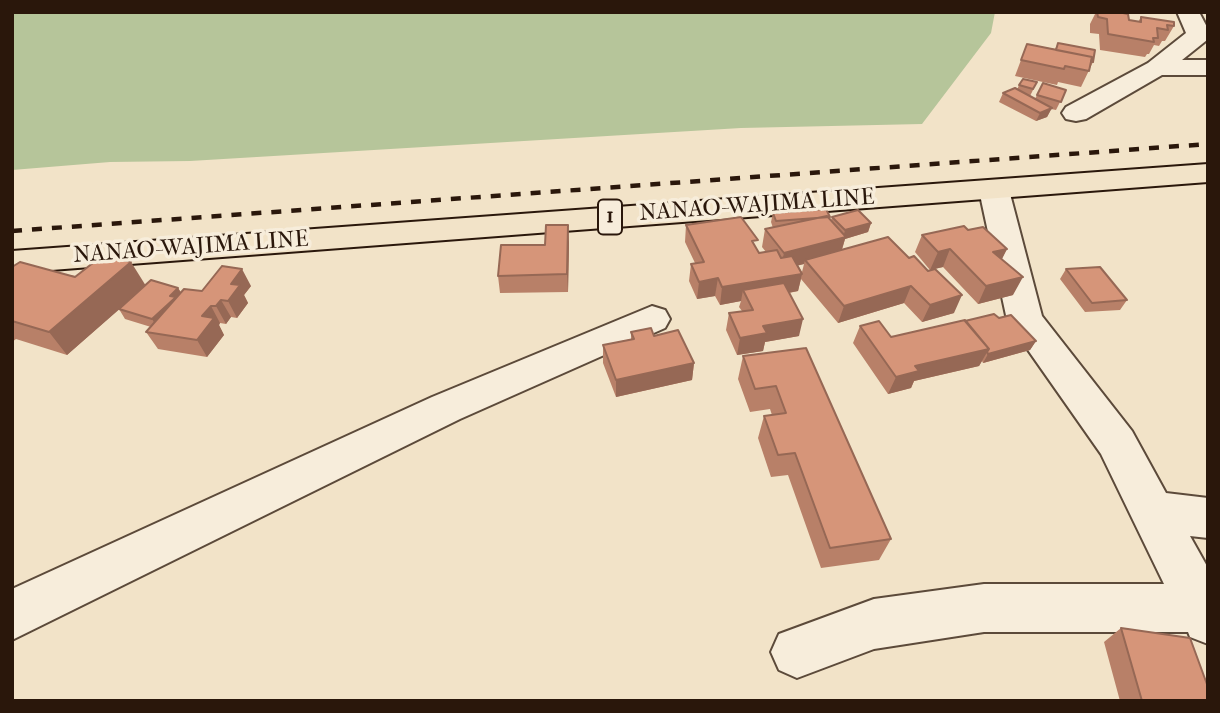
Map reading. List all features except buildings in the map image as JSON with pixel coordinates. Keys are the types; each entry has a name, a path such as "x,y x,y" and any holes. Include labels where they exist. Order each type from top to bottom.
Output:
{"main road":[{"name":"NANAO-WAJIMA LINE","path":"12,262 1208,173"}],"street":[{"path":"1076,113 1157,68 1199,35 1188,12"},
{"path":"1157,68 1208,67"},
{"path":"797,652 874,624 985,608 1205,613 1117,443 1025,320 994,190"},
{"path":"12,615 446,408 652,320"},
{"path":"1153,512 1208,518"}],"green space":[{"path":"12,12 995,12 991,33 922,124 741,128 190,161 110,162 12,170"}],"railway":[{"path":"12,231 1208,144"}]}
